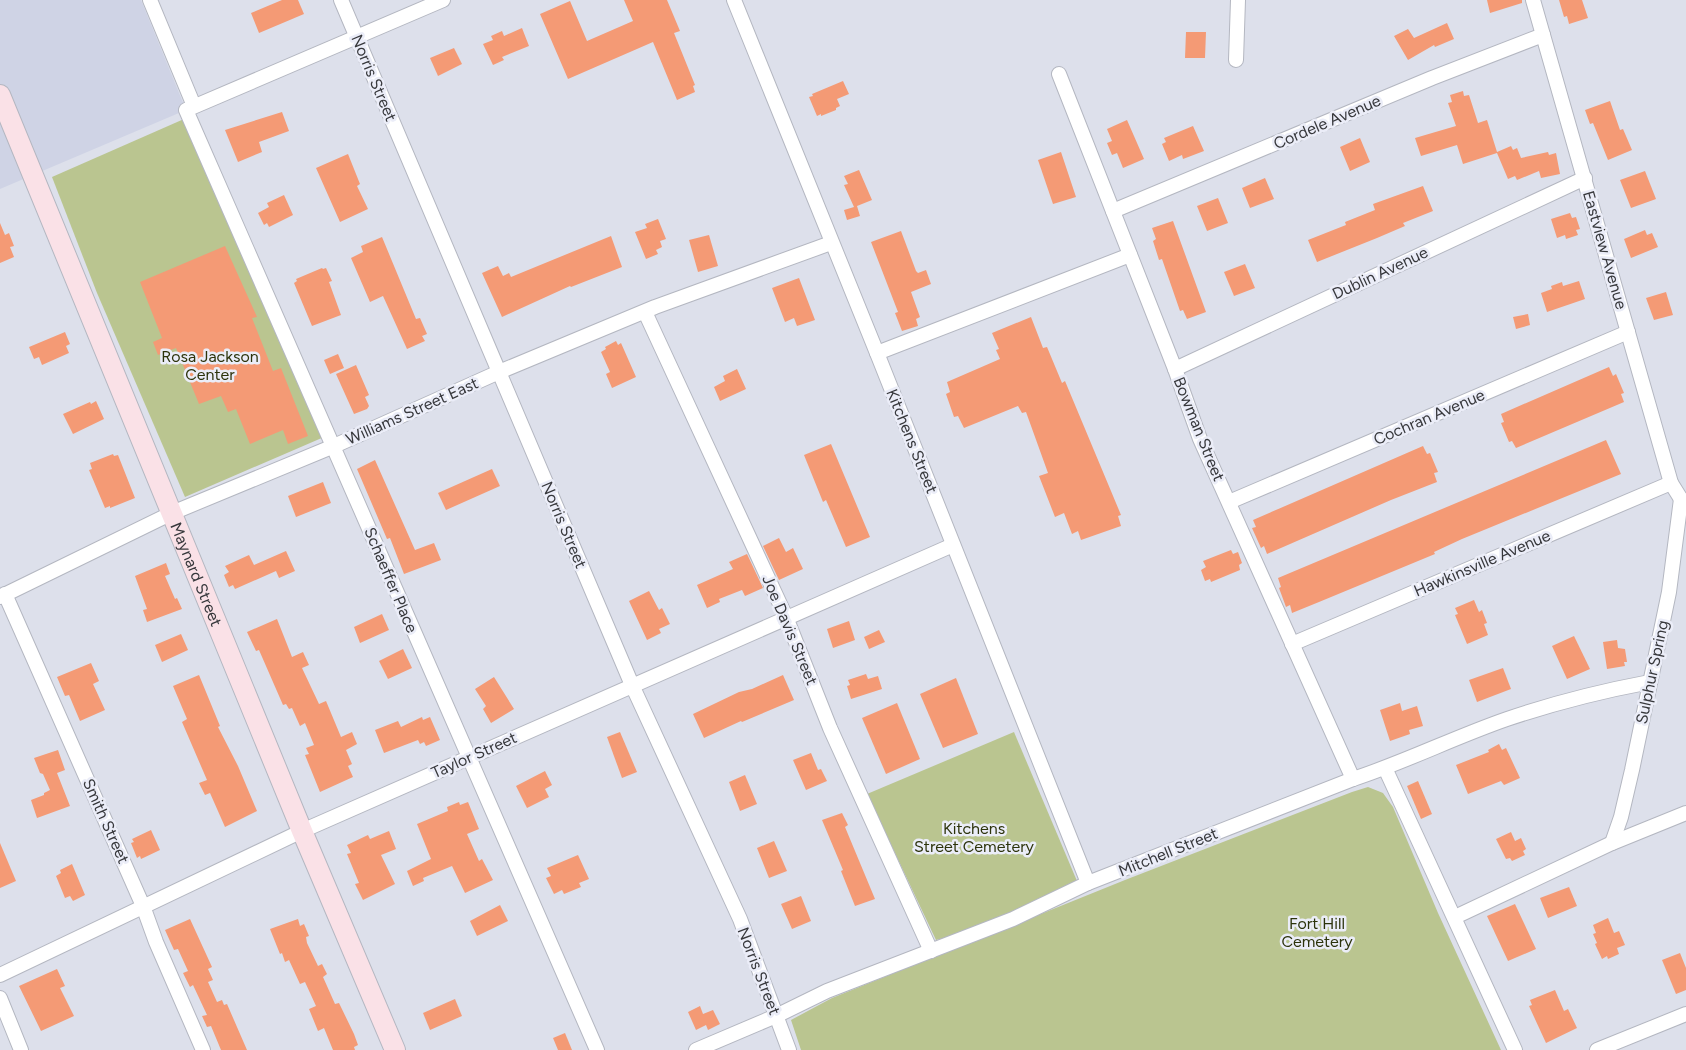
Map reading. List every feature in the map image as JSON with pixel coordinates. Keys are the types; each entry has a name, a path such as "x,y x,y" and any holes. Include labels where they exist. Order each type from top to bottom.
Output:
{"street":[{"name":"Schaeffer Place","path":"150,0 190,108 468,758 597,1050"},
{"name":"Norris Street","path":"341,0 632,685 740,919 789,1050"},
{"path":"190,108 443,0"},
{"name":"Kitchens Street","path":"734,0 1088,883"},
{"path":"1236,60 1238,0"},
{"name":"Eastview Avenue","path":"1533,0 1671,483 1683,499"},
{"name":"Cordele Avenue","path":"1113,211 1432,78 1543,35"},
{"name":"Bowman Street","path":"1059,74 1175,369 1200,439 1353,779"},
{"name":"Maynard Street","path":"0,95 302,831 395,1050"},
{"name":"Dublin Avenue","path":"1175,369 1585,178"},
{"name":"Williams Street East","path":"2,596 172,513 334,446 499,372 645,312 831,243"},
{"path":"877,353 1130,255"},
{"name":"Joe Davis Street","path":"645,312 786,617 830,728 931,951"},
{"name":"Cochran Avenue","path":"1229,502 1628,332"},
{"name":"Hawkinsville Avenue","path":"1292,644 1671,483"},
{"name":"Sulphur Spring","path":"1612,843 1629,782 1669,592 1683,499"},
{"name":"Taylor Street","path":"0,975 302,831 953,545"},
{"name":"Smith Street","path":"2,596 143,906 156,942 203,1050"},
{"name":"Mitchell Street","path":"696,1050 776,1016 827,991 1013,919 1088,883 1508,719 1650,682"},
{"path":"1386,768 1515,1050"},
{"path":"1455,916 1612,843 1686,813"},
{"path":"0,998 21,1050"},
{"path":"1597,1050 1686,1014"}],"shaded area":[{"path":"0,0 141,0 186,110 0,189"}],"green space":[{"name":"Rosa Jackson Center","path":"184,119 324,437 185,497 97,293 52,177"},
{"name":"Kitchens Street Cemetery","path":"1014,732 1077,881 972,931 936,940 867,794"},
{"name":"Fort Hill Cemetery","path":"1368,787 1383,793 1393,807 1438,913 1501,1050 801,1050 791,1020 832,998 1125,880"}],"building":[{"path":"282,0 298,0 304,14 259,33 251,13"},
{"path":"624,0 667,0 680,31 674,33 695,85 693,86 695,92 677,100 653,42 568,79 540,14 570,1 587,41 633,21"},
{"path":"1487,0 1522,0 1522,3 1490,13"},
{"path":"1559,0 1582,0 1588,18 1569,24 1567,16 1564,17"},
{"path":"1447,23 1454,39 1435,47 1434,45 1408,60 1394,36 1408,29 1414,38"},
{"path":"522,28 529,46 502,57 504,60 493,65 483,44 493,40 491,36 502,31 504,36"},
{"path":"1186,32 1206,32 1205,58 1185,58"},
{"path":"454,48 462,64 438,76 430,58"},
{"path":"843,81 849,94 837,99 840,106 836,110 817,116 809,97"},
{"path":"1463,91 1464,96 1469,95 1478,123 1487,120 1497,152 1511,146 1513,150 1517,148 1521,158 1548,152 1549,155 1556,153 1560,174 1541,178 1539,171 1517,180 1515,176 1508,179 1497,153 1463,164 1457,145 1421,156 1415,138 1456,126 1448,103 1452,102 1450,95"},
{"path":"1610,101 1620,130 1623,129 1632,150 1608,160 1593,123 1590,124 1585,110"},
{"path":"282,112 289,131 259,142 262,152 238,162 225,130"},
{"path":"1127,120 1144,159 1123,168 1117,153 1112,155 1107,143 1112,141 1107,129"},
{"path":"1193,126 1204,151 1183,159 1182,155 1169,161 1162,144 1166,142 1164,138"},
{"path":"1360,138 1370,162 1350,171 1340,147"},
{"path":"1061,152 1076,197 1053,204 1038,160"},
{"path":"348,154 360,184 357,186 368,209 340,222 316,168"},
{"path":"859,170 872,200 857,206 860,216 847,220 844,210 854,207 844,185 848,184 844,176"},
{"path":"1645,171 1656,199 1631,208 1620,180"},
{"path":"1265,178 1274,199 1250,208 1242,188"},
{"path":"1423,186 1433,211 1403,223 1405,226 1317,262 1308,240 1346,225 1345,222 1375,210 1373,204"},
{"path":"284,195 293,215 269,227 267,223 264,225 258,213 269,207 267,203"},
{"path":"1218,198 1228,223 1207,231 1197,206"},
{"path":"1570,213 1572,218 1576,217 1580,229 1576,230 1578,235 1566,239 1565,235 1557,238 1551,219"},
{"path":"658,219 666,239 660,241 662,247 656,250 658,254 646,259 635,232 647,228 645,224"},
{"path":"1173,221 1206,312 1187,319 1183,310 1180,311 1162,259 1159,260 1153,241 1156,239 1152,228"},
{"path":"0,223 5,235 9,233 14,246 10,247 14,257 0,263"},
{"path":"1645,230 1647,235 1652,233 1658,247 1631,258 1624,239"},
{"path":"901,231 916,271 918,273 926,270 931,284 911,292 920,317 916,319 918,326 902,331 895,313 898,312 871,242"},
{"path":"709,235 718,266 698,272 689,240"},
{"path":"611,236 622,267 570,286 502,317 482,273 498,266 503,276 509,273 511,277"},
{"path":"382,237 416,319 420,318 427,334 422,336 425,341 407,349 383,296 370,302 351,258 363,252 361,246"},
{"path":"225,246 257,317 252,318 273,371 281,368 308,436 288,444 283,430 250,444 236,409 228,412 221,396 199,404 176,348 158,355 153,342 162,338 140,282"},
{"path":"1245,264 1255,288 1234,296 1224,272"},
{"path":"326,268 332,281 329,282 341,315 312,326 294,283 296,279"},
{"path":"799,278 815,320 797,326 794,318 785,322 772,288"},
{"path":"1579,281 1585,299 1547,312 1541,293 1562,282 1563,286"},
{"path":"1666,292 1673,315 1654,320 1646,298"},
{"path":"1528,314 1530,325 1516,329 1513,317"},
{"path":"1031,317 1043,348 1047,347 1062,383 1065,381 1121,515 1118,516 1121,526 1081,540 1078,531 1072,534 1064,513 1055,517 1039,476 1048,473 1026,412 1022,413 1018,406 964,428 958,416 954,417 946,394 950,392 947,382 1000,359 996,350 999,349 992,333"},
{"path":"65,332 70,344 66,346 69,353 42,365 39,357 34,359 29,347"},
{"path":"616,341 618,345 621,343 636,377 612,388 606,374 610,372 601,352"},
{"path":"338,354 344,368 330,374 324,360"},
{"path":"356,365 369,395 365,397 369,406 354,414 336,374"},
{"path":"1609,367 1613,376 1616,374 1624,393 1621,394 1624,402 1516,448 1512,441 1509,442 1501,423 1504,422 1501,414"},
{"path":"737,369 746,389 720,401 714,387 725,381 723,376"},
{"path":"96,401 104,419 73,434 63,414"},
{"path":"1606,440 1621,474 1462,539 1434,552 1435,554 1292,613 1290,605 1286,607 1278,578"},
{"path":"831,444 870,537 846,547 826,500 823,502 804,455"},
{"path":"1423,446 1427,454 1430,453 1438,472 1434,473 1437,482 1267,554 1264,546 1261,548 1252,528 1256,527 1253,520"},
{"path":"113,454 118,455 135,498 105,508 89,470 92,469 90,463"},
{"path":"375,460 415,550 434,543 441,560 404,574 390,538 387,539 357,469"},
{"path":"492,469 500,486 446,510 438,493"},
{"path":"323,482 331,503 296,517 288,496"},
{"path":"779,538 786,552 793,548 803,569 779,580 763,546"},
{"path":"1231,550 1233,554 1238,552 1242,563 1239,565 1240,570 1211,582 1210,579 1205,581 1201,570 1206,567 1203,561"},
{"path":"286,551 295,571 279,578 276,571 235,589 233,585 229,587 224,575 229,572 225,566 249,555 254,565"},
{"path":"747,554 763,588 745,596 742,590 719,599 720,602 707,608 697,585 733,569 729,562"},
{"path":"166,563 170,574 165,576 182,609 147,622 143,610 147,609 135,576"},
{"path":"649,591 659,610 662,608 670,624 659,629 661,633 647,640 629,601"},
{"path":"1474,600 1479,612 1482,610 1487,623 1484,624 1488,635 1467,644 1455,615 1458,614 1455,608"},
{"path":"382,614 389,630 360,643 354,627"},
{"path":"277,619 292,657 303,652 309,665 302,668 319,704 326,701 341,737 352,732 357,744 346,750 352,764 348,766 353,777 320,792 305,755 309,754 306,748 314,745 305,723 300,726 292,708 289,709 286,704 283,705 259,650 256,651 247,632"},
{"path":"849,621 855,640 833,648 827,629"},
{"path":"879,630 885,642 869,649 864,637"},
{"path":"181,634 188,650 162,662 155,645"},
{"path":"1574,636 1590,669 1567,679 1552,646"},
{"path":"1617,640 1618,648 1625,649 1627,662 1624,662 1625,666 1607,669 1603,642"},
{"path":"403,649 412,668 388,679 379,661"},
{"path":"91,663 99,681 93,684 105,710 80,721 69,695 65,696 57,677"},
{"path":"1503,668 1511,689 1477,702 1469,680"},
{"path":"866,674 868,679 878,676 882,689 851,699 847,686 850,685 848,680"},
{"path":"199,675 220,726 218,727 257,811 225,827 210,793 205,795 199,783 207,780 182,722 187,719 173,686"},
{"path":"783,675 794,700 704,738 693,714 739,692 752,689"},
{"path":"494,677 514,709 491,723 483,709 486,706 475,689"},
{"path":"956,678 978,734 943,748 920,694"},
{"path":"897,703 920,759 886,774 862,718"},
{"path":"1400,703 1402,711 1417,706 1423,726 1409,730 1410,734 1390,741 1380,710"},
{"path":"422,717 423,720 430,717 440,740 426,746 424,742 420,744 418,740 384,753 375,730 398,721 401,727"},
{"path":"620,732 637,772 622,778 607,737"},
{"path":"1499,744 1502,750 1506,748 1520,778 1504,785 1501,781 1468,794 1456,765 1489,752 1488,750"},
{"path":"58,750 65,770 57,773 70,806 37,818 31,800 50,790 34,758"},
{"path":"811,753 818,770 821,769 827,781 806,790 793,760"},
{"path":"545,771 552,785 545,789 549,797 527,808 516,786"},
{"path":"745,775 757,804 740,811 729,782"},
{"path":"1418,781 1432,814 1421,819 1407,786"},
{"path":"459,802 460,805 468,802 479,829 467,834 479,861 482,859 493,880 465,893 452,866 423,878 424,881 413,886 407,871 431,859 417,824 448,811 447,807"},
{"path":"842,813 848,825 845,827 875,899 855,906 822,820"},
{"path":"151,830 160,850 141,859 140,856 137,858 131,843 134,842 132,839"},
{"path":"389,831 396,849 381,855 395,884 363,900 355,884 359,883 347,854 351,853 347,845 368,835 370,839"},
{"path":"1511,832 1515,841 1521,838 1526,849 1523,851 1525,855 1512,861 1510,858 1506,859 1496,839"},
{"path":"774,841 787,871 769,878 757,848"},
{"path":"0,843 16,881 0,888"},
{"path":"578,855 589,879 579,883 581,887 564,894 562,890 554,894 546,878 551,876 547,868"},
{"path":"72,864 85,895 73,901 70,896 65,898 56,876 61,873 60,870"},
{"path":"1569,887 1577,906 1548,918 1540,898"},
{"path":"801,896 811,921 792,929 781,904"},
{"path":"1515,904 1536,949 1508,961 1487,916"},
{"path":"500,905 508,921 477,936 470,921"},
{"path":"1608,918 1614,933 1619,931 1625,945 1617,948 1619,954 1602,959 1595,944 1597,943 1593,934 1596,933 1593,925"},
{"path":"190,919 212,967 208,969 213,980 208,982 217,1002 222,1000 224,1005 227,1004 247,1050 221,1050 211,1026 207,1027 202,1016 207,1015 193,985 190,987 183,973 188,971 178,949 174,950 165,930"},
{"path":"298,919 300,926 304,924 309,936 306,937 307,943 318,966 322,964 327,974 323,977 335,1004 339,1003 354,1034 358,1045 354,1047 355,1050 333,1050 324,1028 318,1031 309,1009 316,1006 305,982 300,984 289,960 285,962 282,953 280,954 270,929"},
{"path":"1680,953 1686,968 1686,990 1676,994 1662,960"},
{"path":"57,969 65,986 60,988 74,1016 41,1031 19,986"},
{"path":"1555,990 1564,1011 1568,1009 1577,1028 1546,1043 1529,1006 1532,1005 1530,1000"},
{"path":"455,999 462,1016 430,1030 423,1013"},
{"path":"700,1006 703,1014 713,1010 720,1024 708,1030 706,1025 696,1030 688,1012"},
{"path":"565,1033 572,1050 558,1050 553,1038"}]}
